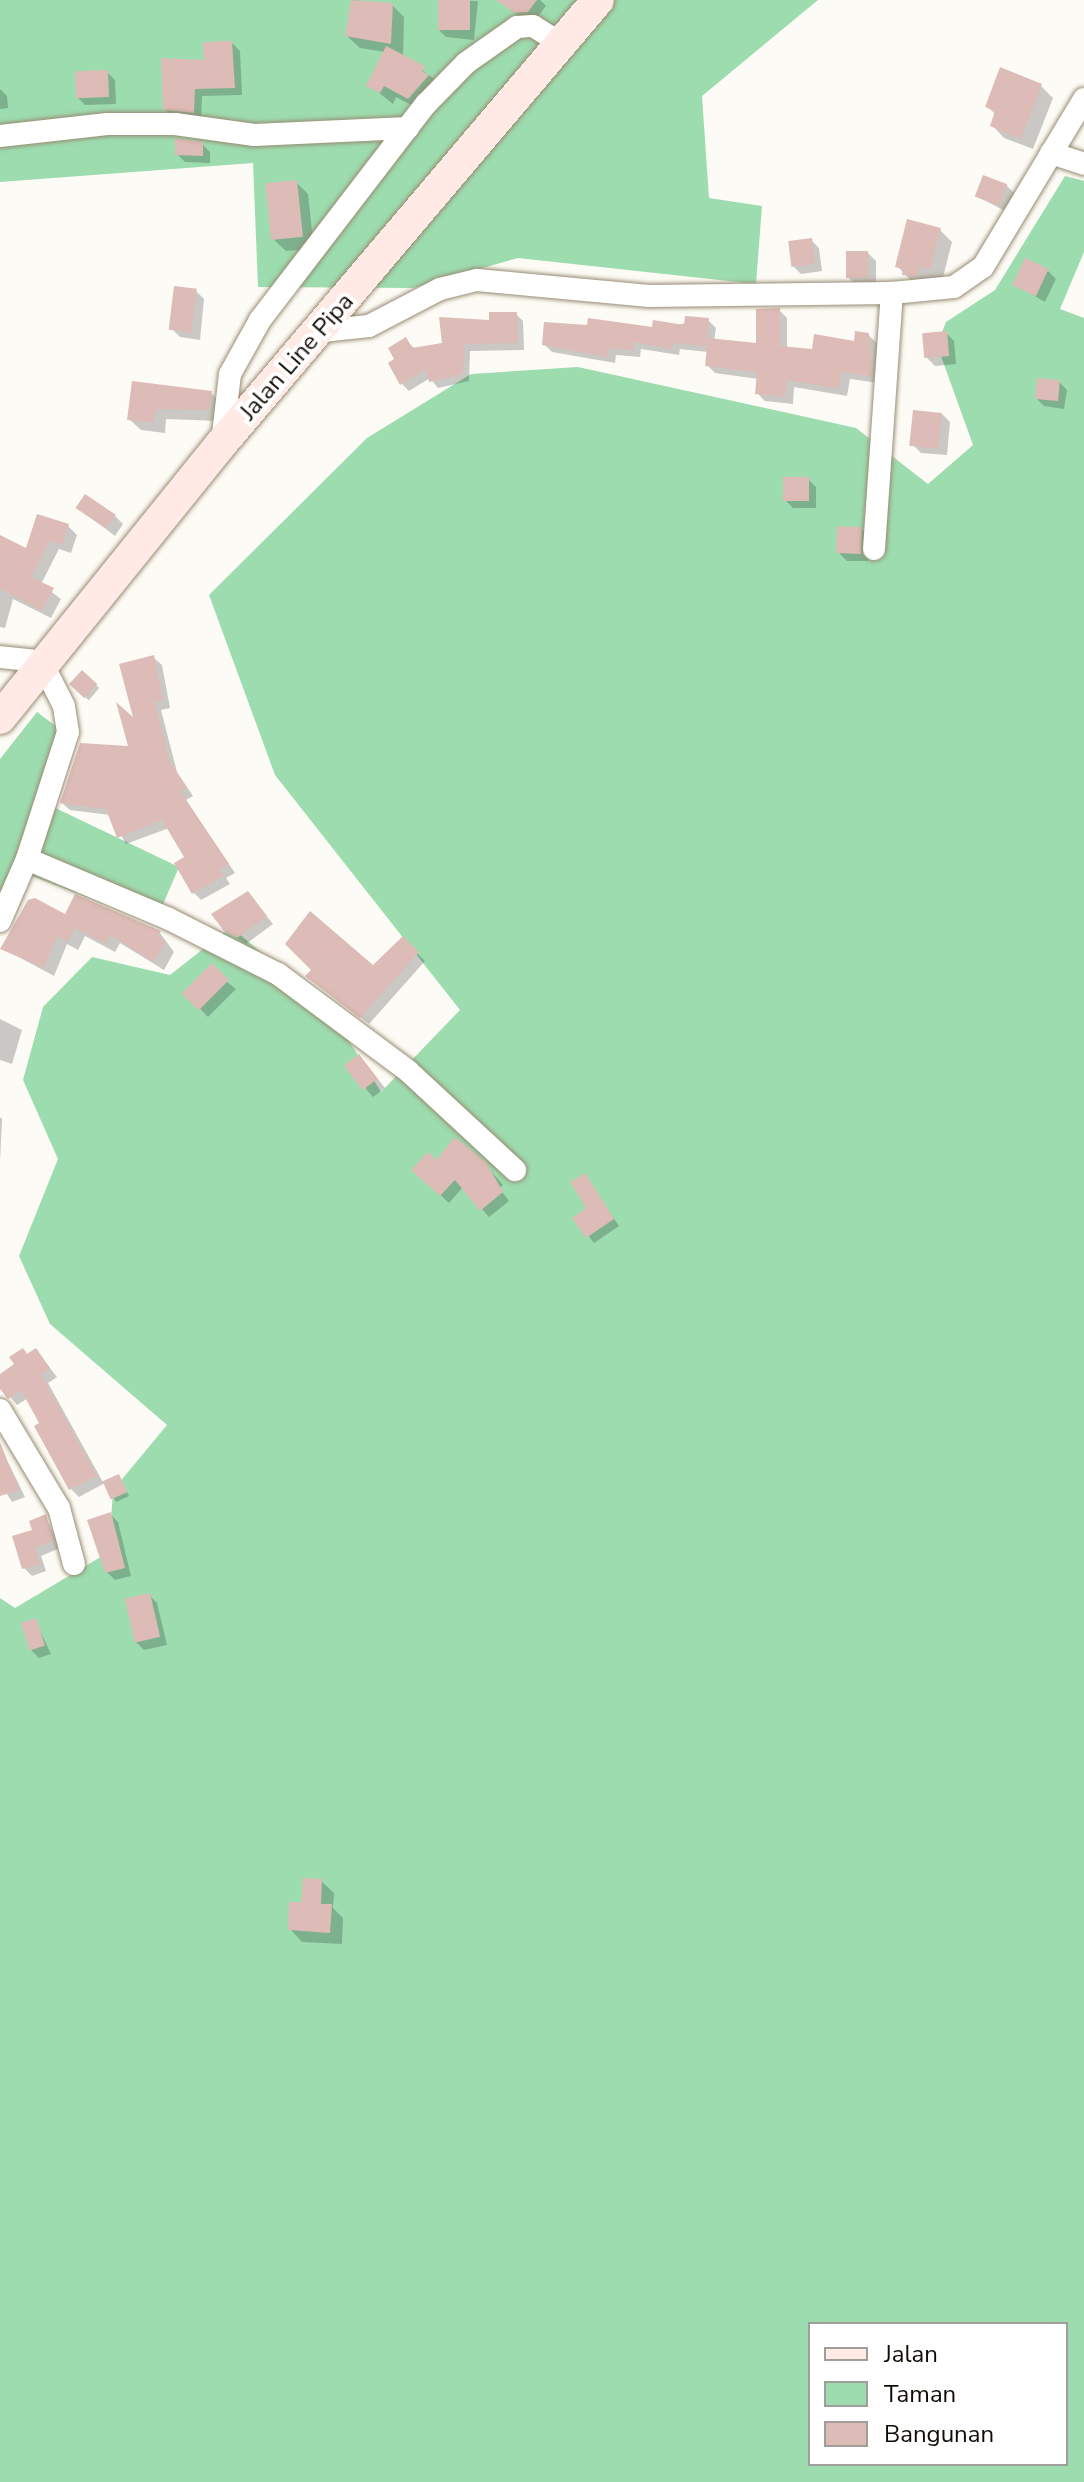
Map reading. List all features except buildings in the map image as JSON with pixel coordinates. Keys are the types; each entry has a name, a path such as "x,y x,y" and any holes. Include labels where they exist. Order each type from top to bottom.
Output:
{"main road":[{"name":"Jalan Line Pipa","path":"0,718 222,443 322,331 598,0"}],"street":[{"path":"222,443 230,374 239,355 260,320 408,128 456,73 505,33 533,26 562,44"},
{"path":"322,331 369,326 440,289 477,280 649,296 892,293 954,287 983,267 1084,99"},
{"path":"0,136 122,124 254,135 408,128"},
{"path":"1051,153 1084,164"},
{"path":"874,549 892,293"},
{"path":"0,657 46,664 64,706 68,732 27,859 0,921"},
{"path":"27,859 169,919 278,974 385,1052 515,1170"},
{"path":"0,1410 59,1508 74,1564"}],"green space":[{"path":"0,0 818,0 702,96 709,198 762,206 756,284 518,258 413,288 258,287 253,163 0,182"},
{"path":"1065,176 1084,181 1084,252 1060,309 1084,318 1084,2482 0,2482 0,1598 15,1608 109,1552 113,1490 167,1425 50,1324 19,1256 58,1159 23,1080 43,1007 92,957 170,975 231,927 331,1012 381,1092 460,1010 275,775 209,595 367,438 471,374 578,367 856,428 928,484 973,445 937,345 946,322 995,290"},
{"path":"37,712 69,736 49,805 179,867 155,923 29,875 0,923 0,759"}]}
